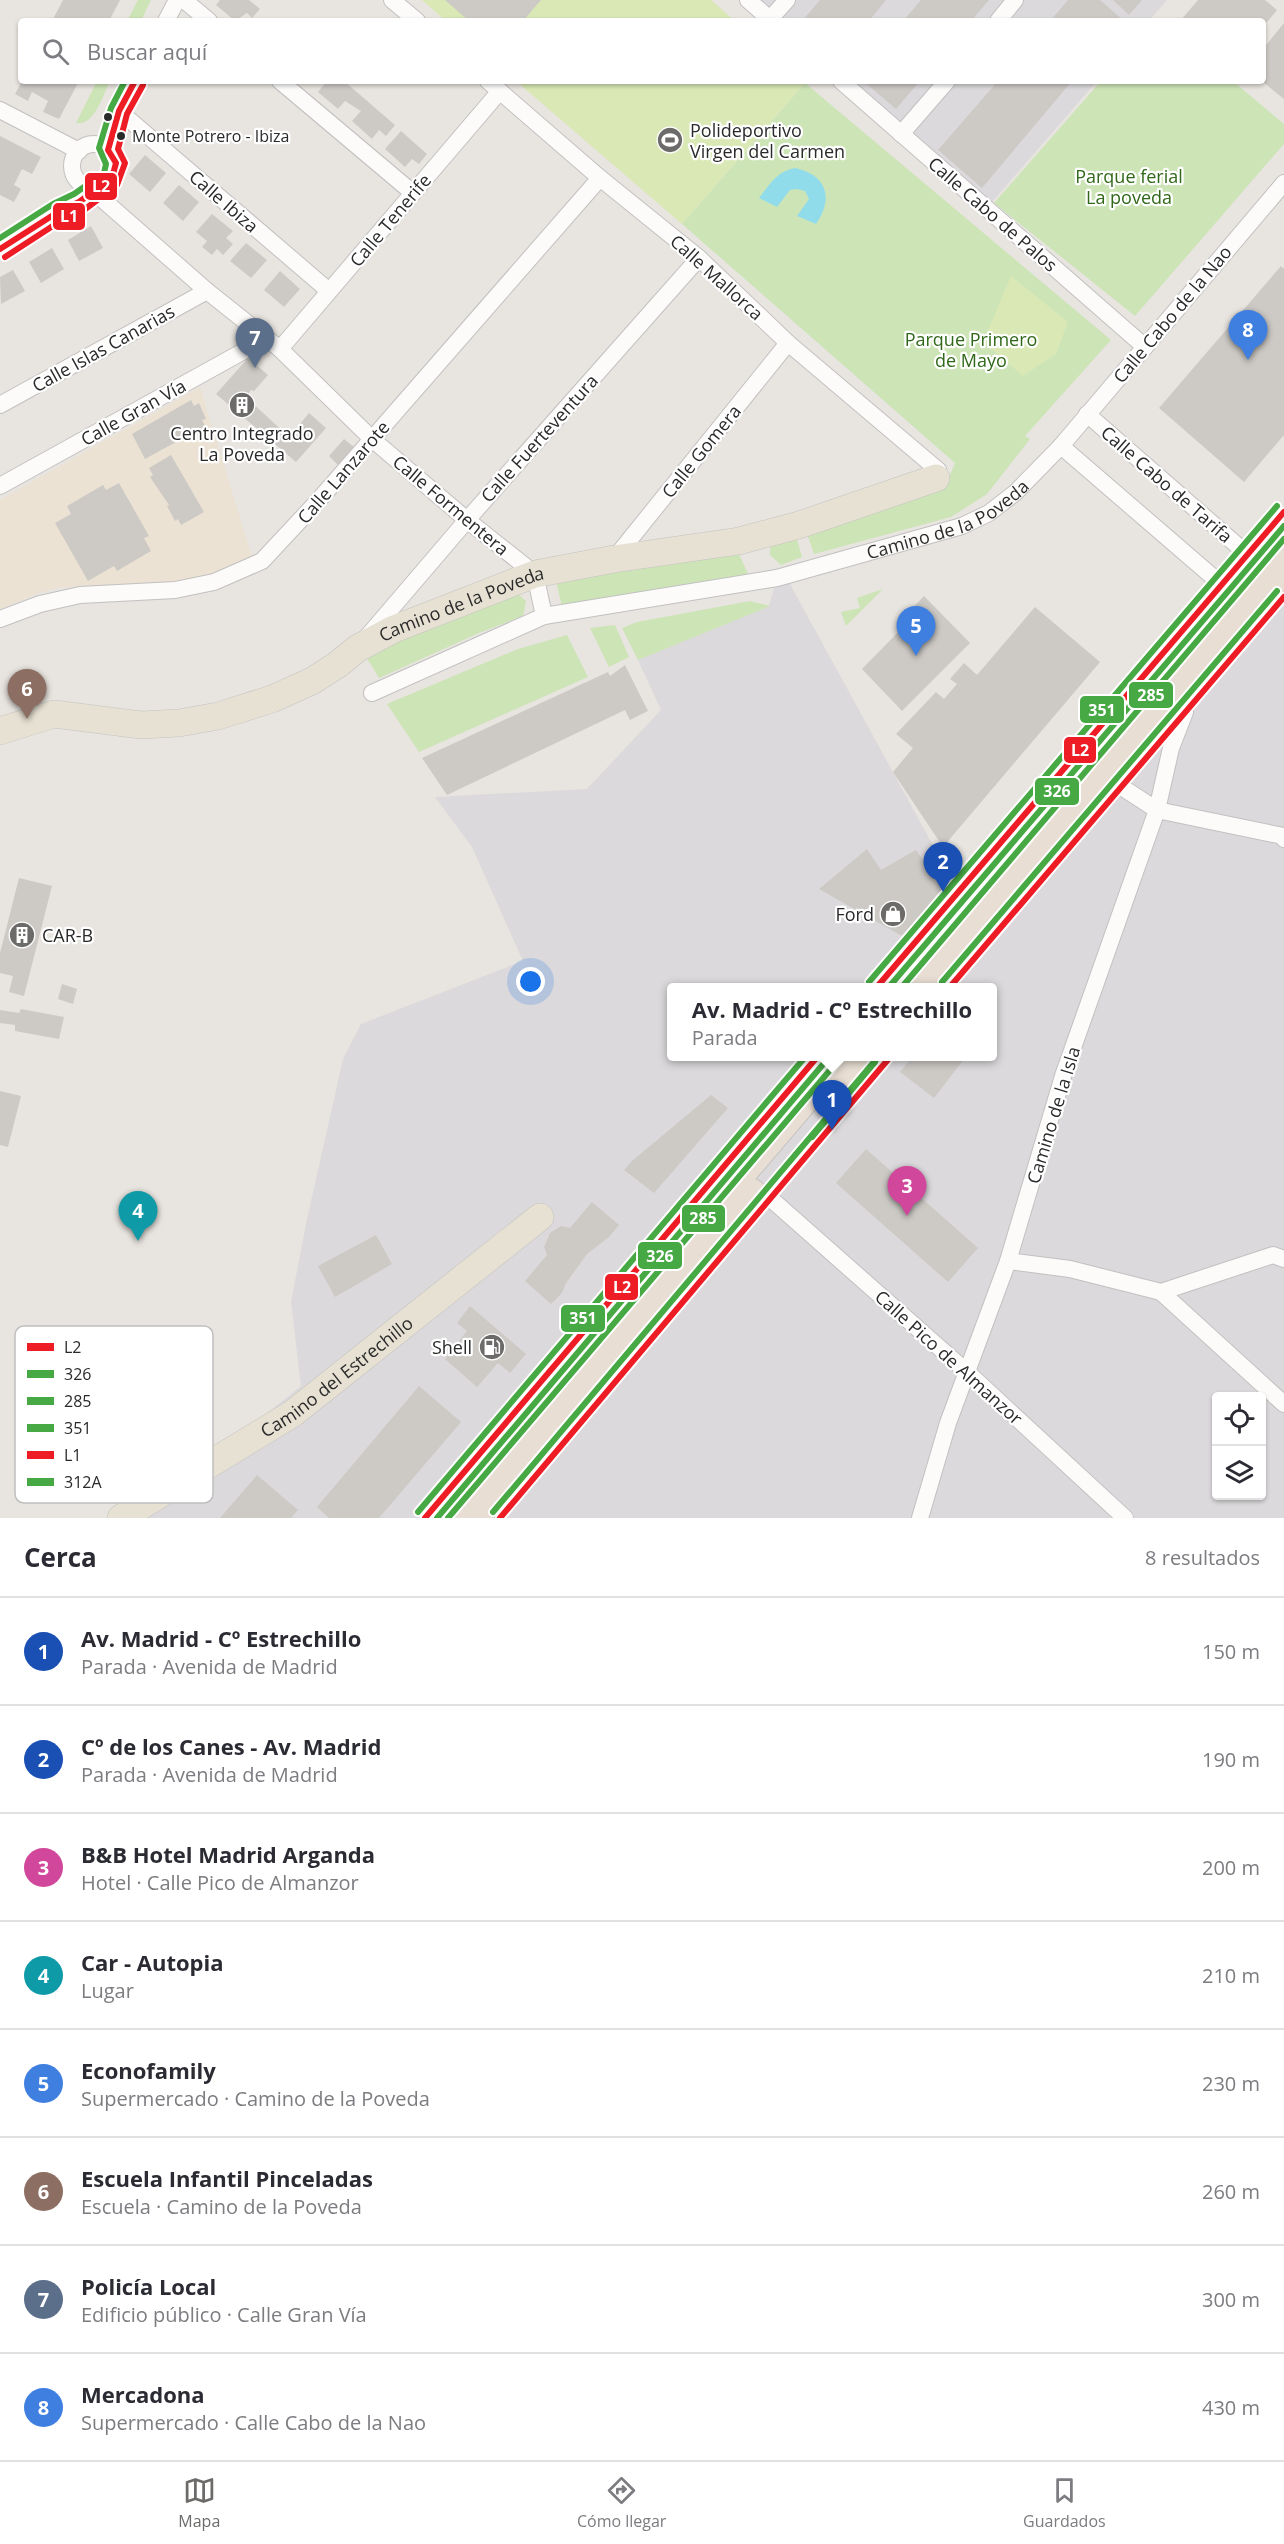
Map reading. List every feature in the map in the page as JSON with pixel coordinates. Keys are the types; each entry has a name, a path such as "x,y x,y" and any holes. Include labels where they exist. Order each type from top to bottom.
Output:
{"highway":[{"path":"904,983 1284,539"},
{"path":"930,983 1284,570"},
{"path":"448,1518 838,1061"},
{"path":"475,1518 864,1061"}],"main road":[{"name":"Camino de la Poveda","path":"0,731 54,714 141,725 179,723 219,716 272,699 312,681 337,665 357,648 394,629 535,574 614,559 739,541 799,525 936,478"},
{"name":"Camino del Estrechillo","path":"213,1462 292,1414 540,1217"},
{"name":"Camino del Estrechillo","path":"121,1518 146,1503"}],"street":[{"path":"168,18 177,0"},
{"path":"184,0 205,18"},
{"path":"392,0 413,18"},
{"path":"748,0 769,18"},
{"path":"773,18 787,0"},
{"path":"1001,18 1016,0"},
{"path":"108,150 119,111 133,84"},
{"path":"284,84 413,193"},
{"name":"Calle Cabo de Palos","path":"844,84 1145,347"},
{"path":"902,134 944,84"},
{"name":"Calle Tenerife","path":"280,350 413,193 494,86"},
{"name":"Calle Mallorca","path":"494,86 600,178 699,258 788,343 938,470 936,478"},
{"path":"0,110 85,148 97,145 108,150 114,158 116,168 112,178 97,190 0,249"},
{"path":"58,212 70,195 75,176 73,163 119,111"},
{"name":"Calle Ibiza","path":"119,111 329,291"},
{"path":"75,176 85,186 97,190"},
{"name":"Calle Lanzarote","path":"0,618 40,604 80,595 175,590 214,582 262,561 278,546 600,178"},
{"name":"Calle Cabo de la Nao","path":"1061,446 1284,183"},
{"name":"Calle Formentera","path":"97,190 207,291 280,350 372,439 535,574"},
{"name":"Calle Fuerteventura","path":"357,648 466,519 699,258"},
{"name":"Calle Islas Canarias","path":"0,405 207,291"},
{"name":"Calle Gran Vía","path":"0,486 251,347 264,337"},
{"name":"Calle Gomera","path":"614,559 788,343"},
{"name":"Calle Cabo de Tarifa","path":"1087,414 1247,554"},
{"path":"1061,446 1221,584"},
{"name":"Camino de la Poveda","path":"372,693 544,616 777,578 962,526 989,513 1007,499 1061,446"},
{"path":"535,574 544,616"},
{"name":"Camino de la Isla","path":"920,1518 948,1423 1008,1261 1063,1076 1157,810 1171,748 1185,712"},
{"path":"1120,786 1157,810 1282,836 1284,839"},
{"name":"Calle Pico de Almanzor","path":"771,1199 968,1372 1125,1518"},
{"path":"1161,1292 1273,1255 1284,1259"},
{"path":"1008,1261 1070,1269 1161,1292 1284,1404"}],"shaded area":[{"path":"754,0 1167,0 1152,18 774,18"},
{"path":"847,84 1094,84 986,209"},
{"path":"200,387 252,557 219,572 187,580 129,589 97,585 58,588 35,594 0,610 0,500"},
{"path":"1284,525 1284,1518 137,1518 156,1503 213,1503 213,1457 301,1386 291,1302 343,1059 361,1024 523,961 472,847 435,797 587,789 661,710 638,660 769,606 777,578 785,575 958,891"}],"green space":[{"path":"138,0 151,0 142,18 129,18"},
{"path":"422,0 711,0 732,18 443,18"},
{"path":"96,84 109,84 93,115 83,123 76,123"},
{"name":"Polideportivo Virgen del Carmen","path":"519,84 804,84 682,224"},
{"name":"Parque Primero de Mayo","path":"806,84 1111,340 1025,436 1030,439 987,494 951,517 814,554 805,528 944,489 955,463 682,224"},
{"name":"Parque ferial La poveda","path":"1098,84 1237,84 1284,124 1284,144 1135,316 994,203"},
{"path":"1011,276 1068,322 1056,354 1023,376 983,342"},
{"path":"795,532 802,557 781,565 770,555 772,545 777,539"},
{"path":"738,552 748,574 562,607 556,581"},
{"path":"883,589 846,626 841,612 860,608 857,598"},
{"path":"516,592 526,601 523,616 379,678 365,655"},
{"path":"750,601 770,606 638,660 622,628 637,622"},
{"path":"615,625 629,657 609,667 590,628"},
{"path":"567,635 588,677 419,752 387,704 518,649"}],"water":[{"path":"795,168 814,176 824,189 825,205 816,224 797,216 809,199 805,191 790,190 777,207 759,198 779,175"}],"building":[{"path":"63,0 120,0 111,18 54,18"},
{"path":"220,0 249,0 260,9 252,18 247,13 240,18 231,18 216,5"},
{"path":"445,0 541,0 526,18 466,18"},
{"path":"820,0 886,0 871,18 805,18"},
{"path":"921,0 989,0 974,18 906,18"},
{"path":"1068,0 1100,0 1121,18 1053,18"},
{"path":"1113,0 1142,0 1129,15"},
{"path":"1198,0 1265,0 1277,10 1266,23 1266,18 1183,18"},
{"path":"1284,23 1284,99 1265,84 1266,45"},
{"path":"20,84 77,84 59,119 43,112 48,101 32,92 28,101 15,94"},
{"path":"325,84 347,84 395,125 386,136 379,130 372,139 352,121 361,111 345,101 338,109 318,92"},
{"path":"867,84 917,84 896,109"},
{"path":"995,84 1069,84 982,188 938,150"},
{"path":"401,131 427,154 419,164 412,159 405,167 385,149"},
{"path":"0,136 41,157 32,174 22,169 14,185 21,189 14,202 0,195"},
{"path":"145,155 166,173 150,192 129,174"},
{"path":"179,185 199,202 183,221 163,203"},
{"path":"212,214 233,231 226,238 233,244 223,255 217,249 212,255 202,247 207,241 196,232"},
{"path":"91,226 103,248 79,261 68,240"},
{"path":"246,243 267,260 251,278 230,261"},
{"path":"52,248 64,269 41,283 29,262"},
{"path":"1281,266 1284,269 1284,435 1244,482 1159,408"},
{"path":"13,270 25,291 1,304 0,277"},
{"path":"280,271 300,289 284,307 264,290"},
{"name":"Centro Integrado La Poveda","path":"248,358 268,375 246,397 289,437 309,413 326,428 296,462 216,394"},
{"path":"191,400 194,406 199,403 206,419 202,420 205,426 145,459 132,434"},
{"path":"344,439 354,447 338,465 329,456"},
{"path":"171,455 204,512 181,525 178,519 175,521 167,506 169,505 150,477 153,475 149,468"},
{"path":"119,483 149,536 144,538 151,551 117,571 114,566 88,581 55,523 71,514 67,506 103,485 106,490"},
{"path":"924,596 970,643 902,711 862,669 905,625 901,620"},
{"path":"1035,607 1100,662 943,847 893,772 913,748 896,734 936,692 944,699 957,684 950,679 964,663 977,675"},
{"path":"625,665 648,711 630,720 625,710 447,795 422,758 608,672 610,676"},
{"name":"Ford","path":"867,849 881,870 916,850 945,892 902,936 819,889"},
{"name":"CAR-B","path":"19,878 52,886 24,996 9,992 13,976 0,973 0,953"},
{"path":"62,984 77,989 73,1004 58,999"},
{"path":"21,1009 64,1017 59,1039 15,1031 15,1025 0,1023 0,1010 19,1013"},
{"path":"909,1061 962,1061 934,1098 900,1072"},
{"path":"0,1091 21,1096 8,1147 0,1145"},
{"path":"711,1095 728,1108 654,1193 624,1170 632,1161"},
{"path":"866,1149 978,1248 948,1282 836,1183"},
{"path":"592,1202 619,1225 609,1237 587,1254 566,1283 562,1293 551,1304 525,1281 547,1255 544,1247 550,1233 561,1226 570,1228"},
{"path":"376,1235 392,1264 335,1297 318,1266"},
{"path":"470,1306 526,1354 510,1373 498,1363 477,1387 445,1359 467,1331 457,1323"},
{"path":"419,1386 461,1422 379,1518 329,1518 317,1507"},
{"path":"257,1475 298,1510 291,1518 220,1518"}],"transit line":[{"name":"312A","path":"0,238 53,204 74,194 104,173 106,164 99,148 111,108 123,84"},
{"name":"L2","path":"0,249 58,212 79,202 112,178 116,163 108,150 119,111 133,84"},
{"name":"L1","path":"5,257 62,220 84,210 117,185 125,163 118,149 127,114 143,85"},
{"name":"351","path":"869,982 1277,506"},
{"name":"L2","path":"880,983 1284,512"},
{"name":"326","path":"892,983 1284,526"},
{"name":"285","path":"905,983 1284,539"},
{"name":"351","path":"942,982 1277,591"},
{"name":"L2","path":"953,983 1284,597"},
{"name":"351","path":"418,1512 802,1061"},
{"name":"L2","path":"425,1518 814,1061"},
{"name":"285","path":"448,1518 838,1061"},
{"name":"351","path":"493,1512 875,1061"},
{"name":"L2","path":"500,1518 887,1061"},
{"name":"326","path":"437,1518 825,1062"},
{"name":"326","path":"812,1137 875,1062"}],"place":[{"name":"Monte Potrero - Ibiza","path":"121,136"},
{"name":"Polideportivo Virgen del Carmen","path":"670,140"},
{"name":"Mercadona","path":"1248,360"},
{"name":"Policía Local","path":"255,368"},
{"name":"Centro Integrado La Poveda","path":"242,405"},
{"name":"Econofamily","path":"916,656"},
{"name":"Escuela Infantil Pinceladas","path":"27,719"},
{"name":"Cº de los Canes - Av. Madrid","path":"943,892"},
{"name":"Ford","path":"893,914"},
{"name":"CAR-B","path":"22,935"},
{"name":"Av. Madrid - Cº Estrechillo","path":"832,1130"},
{"name":"B&B Hotel Madrid Arganda","path":"907,1216"},
{"name":"Car - Autopia","path":"138,1241"},
{"name":"Shell","path":"492,1347"}]}
